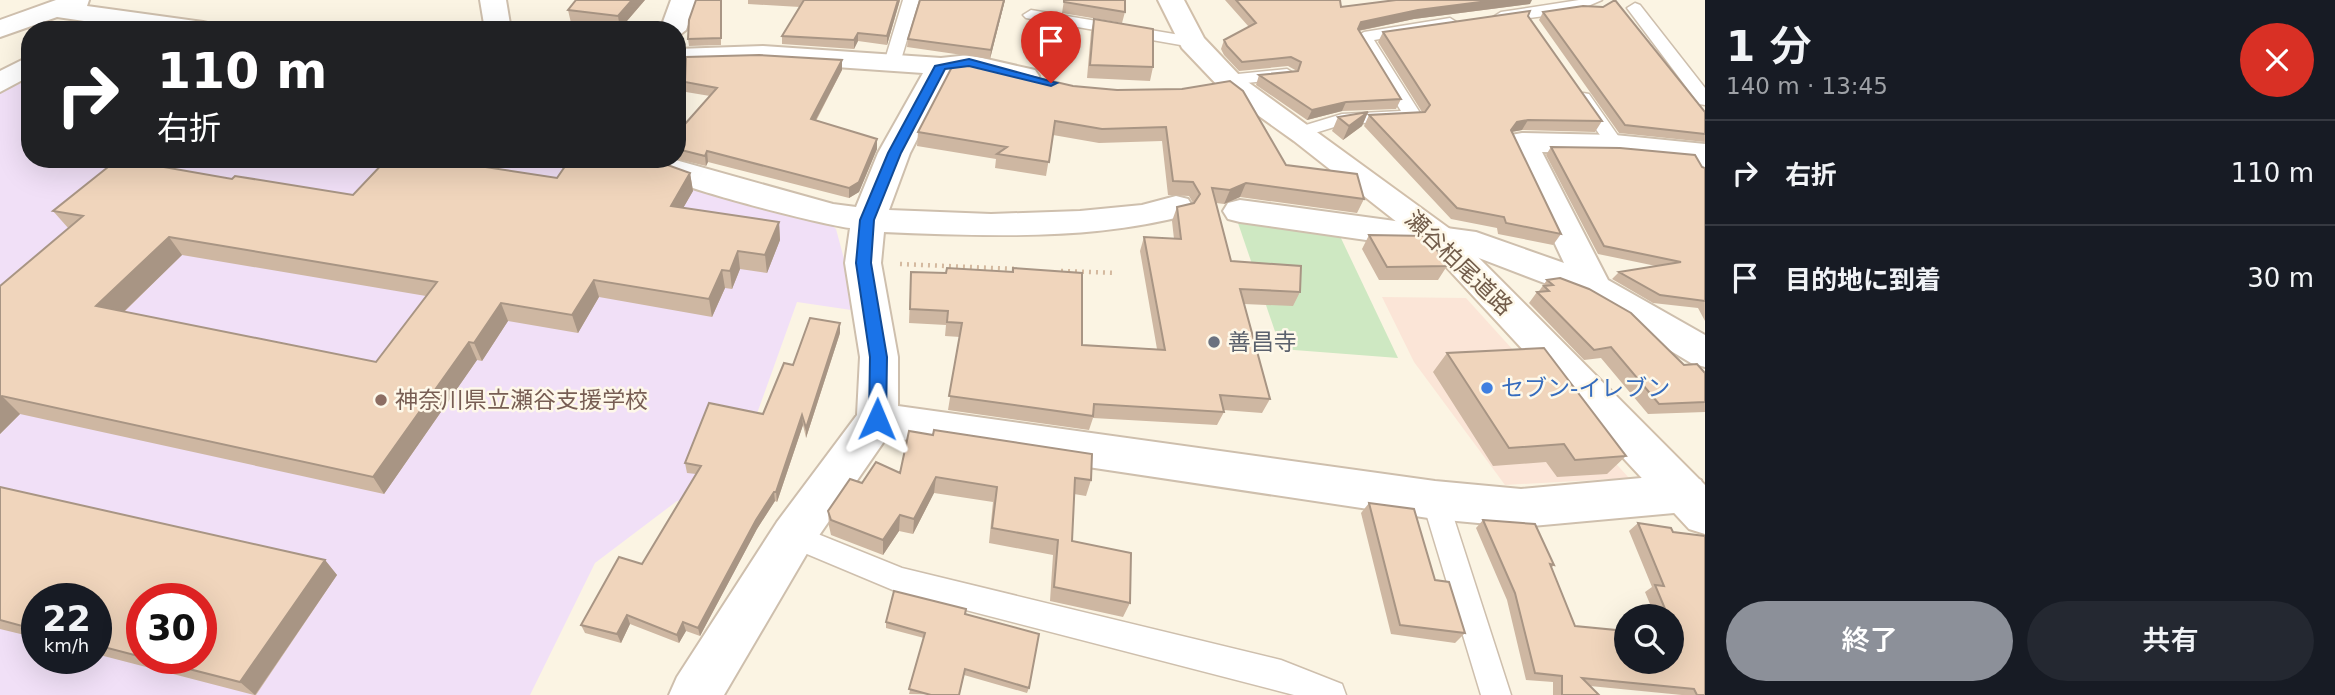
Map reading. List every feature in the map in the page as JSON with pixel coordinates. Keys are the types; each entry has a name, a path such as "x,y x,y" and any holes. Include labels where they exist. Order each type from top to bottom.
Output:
{"street":[{"path":"493,0 496,21"},
{"path":"676,21 684,0"},
{"name":"瀬谷柏尾道路","path":"1171,0 1192,41 1219,84 1301,132 1438,237 1695,504"},
{"path":"21,21 67,4 90,21"},
{"path":"0,29 21,21"},
{"path":"686,57 763,54 941,66 969,63 1047,82"},
{"path":"695,695 793,536 877,419 878,357 863,263 867,220 894,153 941,66"},
{"path":"0,83 21,70"},
{"path":"1594,288 1522,142 1615,144 1701,158"},
{"path":"669,168 833,215 867,220 991,225 1080,222 1142,216 1176,206"},
{"path":"1240,211 1476,244 1594,288 1705,353"},
{"path":"877,419 1435,500 1521,508 1695,504"}],"lane":[{"path":"892,63 911,0"},
{"path":"1301,132 1342,119 1413,116 1364,37 1574,7 1594,0"},
{"path":"1635,8 1705,100"},
{"path":"1031,15 1192,41"},
{"path":"1219,84 1288,74"},
{"path":"1570,79 1615,144"},
{"path":"1435,500 1496,695"},
{"path":"793,536 900,580 1281,675 1331,695"}],"path":[{"path":"863,263 1023,270"},
{"path":"1050,271 1116,274"}],"shaded area":[{"name":"神奈川県立瀬谷支援学校","path":"21,78 21,168 644,168 678,181 825,220 836,229 858,311 797,302 730,489 677,501 595,563 530,695 0,695 0,91"},
{"path":"1382,297 1466,298 1629,478 1505,485 1414,362"}],"green space":[{"path":"1238,223 1339,234 1398,358 1281,349"}],"building":[{"path":"576,0 632,0 618,16 568,10"},
{"path":"696,0 721,0 721,38 688,39 689,20"},
{"path":"804,0 898,0 887,36 858,33 854,40 782,36"},
{"path":"920,0 1004,0 991,50 908,39"},
{"path":"1125,0 1125,12 1064,2"},
{"path":"1236,0 1340,0 1341,7 1396,0 1496,0 1418,10 1361,22 1358,29 1401,99 1346,102 1312,110 1259,75 1298,71 1301,62 1291,57 1242,62 1227,46 1224,40 1256,23"},
{"path":"1615,0 1705,112 1705,134 1625,125 1543,12 1583,6 1603,7"},
{"path":"1530,11 1528,16 1602,121 1528,120 1517,122 1511,130 1561,234 1506,223 1504,217 1457,208 1369,115 1425,112 1430,105 1383,32"},
{"path":"1094,19 1153,29 1153,67 1090,65"},
{"path":"759,55 842,60 811,119 877,139 859,182 849,188 707,151 705,156 686,151 686,123 717,88 686,82 686,57"},
{"path":"954,63 983,65 1073,86 1117,90 1182,89 1230,81 1243,91 1286,165 1357,174 1364,199 1246,183 1230,190 1212,188 1231,261 1301,266 1300,292 1240,289 1270,399 1220,395 1224,412 1094,404 1093,416 949,396 962,323 947,322 948,311 910,309 911,272 946,273 947,268 1013,272 1013,268 1082,273 1082,345 1165,350 1144,237 1181,239 1177,207 1194,203 1200,194 1193,182 1173,181 1166,127 1102,129 1055,121 1049,162 997,154 1007,147 918,132"},
{"path":"1368,112 1349,126 1338,117"},
{"path":"1551,147 1620,148 1695,155 1705,168 1705,301 1660,295 1619,272 1681,262 1604,246"},
{"path":"107,168 169,168 353,195 378,168 492,168 557,178 564,168 676,168 690,173 671,206 779,222 765,255 738,251 730,271 722,270 709,299 594,280 572,315 501,303 474,343 469,342 373,477 2,396 0,398 0,286 83,216 53,211","holes":["169,237 437,282 376,362 96,306"]},
{"path":"1369,235 1428,236 1447,266 1387,267"},
{"path":"1560,278 1589,289 1631,313 1684,365 1697,364 1705,373 1705,402 1659,404 1611,347 1594,350 1537,292 1549,291 1544,286 1553,285 1547,280"},
{"path":"810,318 840,323 806,428 802,415 776,492 756,520 698,628 683,622 677,635 627,615 617,634 581,625 619,557 642,564 701,466 685,463 709,403 763,414 784,363 793,365"},
{"path":"1544,348 1626,456 1575,460 1564,444 1509,448 1447,353"},
{"path":"934,430 1092,454 1091,480 1075,478 1072,541 1131,553 1130,603 1054,587 1058,540 992,528 997,487 936,477 914,519 900,515 883,540 831,520 828,511 850,479 862,483 876,462 900,473 909,431 933,435"},
{"path":"0,487 325,560 240,682 209,674 217,674 217,583 126,583 126,653 112,649 112,583 21,583 21,626 0,620"},
{"path":"1369,503 1414,509 1435,580 1449,582 1465,633 1400,625"},
{"path":"1483,520 1535,524 1554,565 1550,564 1575,626 1614,630 1614,674 1684,674 1684,604 1663,604 1655,585 1664,586 1638,523 1671,528 1673,532 1705,536 1705,695 1697,695 1694,689 1582,678 1599,695 1562,695 1562,676 1535,673 1515,593"},
{"path":"894,591 966,609 965,614 1039,634 1029,688 965,669 959,695 931,695 909,689 925,633 886,622"}],"place":[{"name":"善昌寺","path":"1214,342"},
{"name":"セブン-イレブン","path":"1487,388"},
{"name":"神奈川県立瀬谷支援学校","path":"381,400"}],"route":[{"path":"877,419 878,357 863,263 867,220 894,153 941,66 969,63 1051,83"}]}
